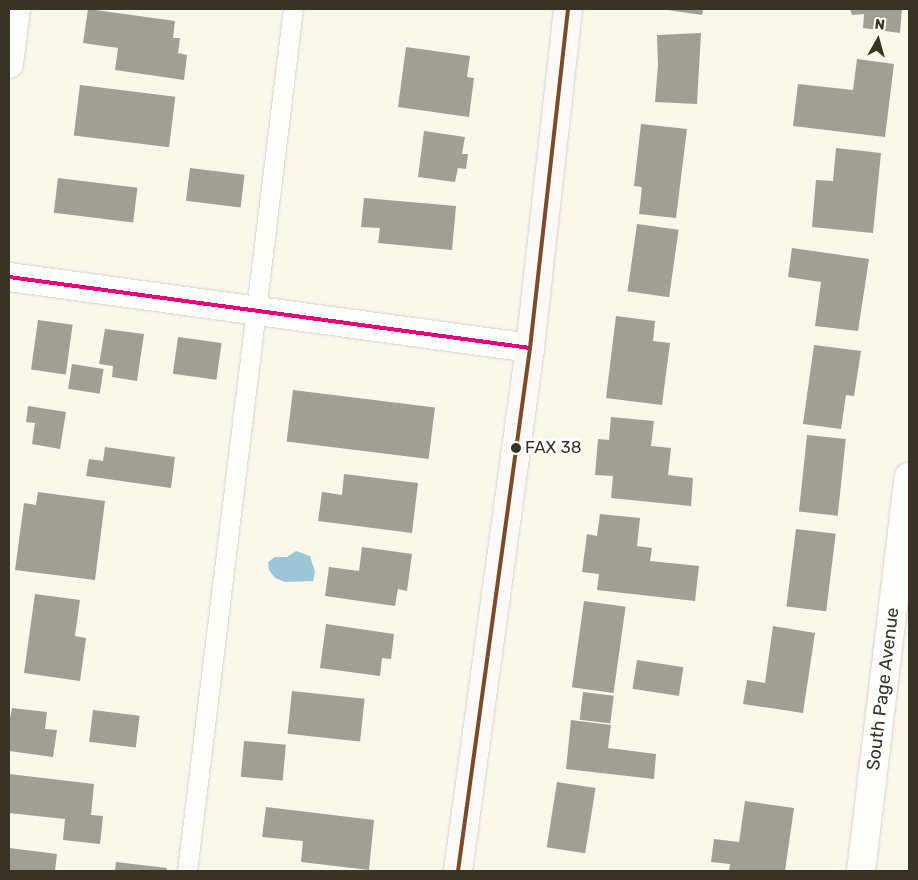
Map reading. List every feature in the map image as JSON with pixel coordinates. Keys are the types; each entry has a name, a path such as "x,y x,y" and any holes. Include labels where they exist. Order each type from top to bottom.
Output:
{"main road":[{"path":"458,871 530,348 568,9"}],"street":[{"path":"9,64 16,9"},
{"path":"9,277 530,348"},
{"name":"South Page Avenue","path":"861,871 909,477"}],"lane":[{"path":"187,871 294,9"}],"water":[{"path":"296,551 310,556 315,572 313,581 285,582 275,578 269,570 268,562 275,557 287,557"}],"building":[{"path":"88,9 175,21 173,38 180,38 178,53 187,55 184,80 115,70 118,48 83,43"},
{"path":"661,9 703,9 702,15"},
{"path":"850,9 902,9 900,33 863,28 864,14 852,15"},
{"path":"701,33 697,104 655,102 658,65 657,35"},
{"path":"406,47 470,56 467,77 474,78 469,117 398,107"},
{"path":"857,59 894,64 885,137 793,126 798,84 853,90"},
{"path":"80,85 175,97 169,147 74,136"},
{"path":"641,124 687,129 676,218 639,214 642,187 634,186"},
{"path":"424,131 465,137 462,154 468,154 466,169 458,168 455,182 418,177"},
{"path":"836,148 881,153 873,233 812,227 816,180 833,181"},
{"path":"190,168 245,175 241,207 186,201"},
{"path":"58,178 137,188 133,222 54,213"},
{"path":"364,198 456,206 452,250 378,243 380,228 361,227"},
{"path":"637,224 679,230 669,297 628,291"},
{"path":"792,248 869,259 858,331 815,326 821,282 788,277"},
{"path":"616,316 655,321 653,341 670,343 662,405 606,398"},
{"path":"38,320 73,325 66,374 31,370"},
{"path":"105,329 144,334 137,381 112,377 113,366 99,364"},
{"path":"178,337 222,343 216,380 173,374"},
{"path":"814,345 861,351 854,396 846,395 841,429 803,424"},
{"path":"72,364 104,369 100,394 68,389"},
{"path":"293,390 435,407 429,459 287,442"},
{"path":"28,406 66,412 60,449 32,444 35,423 26,422"},
{"path":"611,417 654,421 651,446 671,448 668,475 693,478 691,506 611,498 613,476 595,475 598,439 609,440"},
{"path":"807,435 846,439 838,516 799,512"},
{"path":"105,447 175,457 171,488 86,476 89,459 103,461"},
{"path":"344,474 418,483 412,533 318,521 322,492 342,495"},
{"path":"38,492 105,501 95,580 15,570 24,503 36,505"},
{"path":"600,514 640,518 637,546 652,548 650,561 699,566 695,601 597,590 599,574 582,572 587,534 597,536"},
{"path":"796,529 836,534 826,611 786,606"},
{"path":"362,547 412,554 407,591 398,589 395,606 325,596 329,567 359,571"},
{"path":"35,594 80,600 75,636 86,638 80,681 24,673"},
{"path":"584,601 626,607 613,693 572,687"},
{"path":"326,624 394,634 391,659 382,658 380,676 320,668"},
{"path":"773,626 815,633 803,713 743,704 747,680 765,683"},
{"path":"637,660 683,667 679,696 632,689"},
{"path":"292,691 365,699 360,741 288,734"},
{"path":"583,692 614,696 610,724 580,720"},
{"path":"12,708 47,712 45,729 57,730 53,757 9,751 9,723"},
{"path":"93,710 140,716 136,747 89,742"},
{"path":"571,720 611,725 608,748 656,754 654,779 566,769"},
{"path":"244,741 286,745 283,781 241,777"},
{"path":"9,774 94,784 91,815 103,816 100,844 63,840 65,819 9,813"},
{"path":"557,782 596,788 585,853 547,847"},
{"path":"745,801 794,808 785,871 729,871 730,864 711,862 714,839 739,842"},
{"path":"266,807 374,820 369,870 301,862 303,841 262,837"},
{"path":"9,848 57,854 55,871 9,871"},
{"path":"116,862 167,868 166,871 115,871"}],"transit line":[{"path":"458,871 530,348 568,9"},
{"path":"9,277 530,348"}],"place":[{"name":"FAX 38","path":"516,448"}]}
